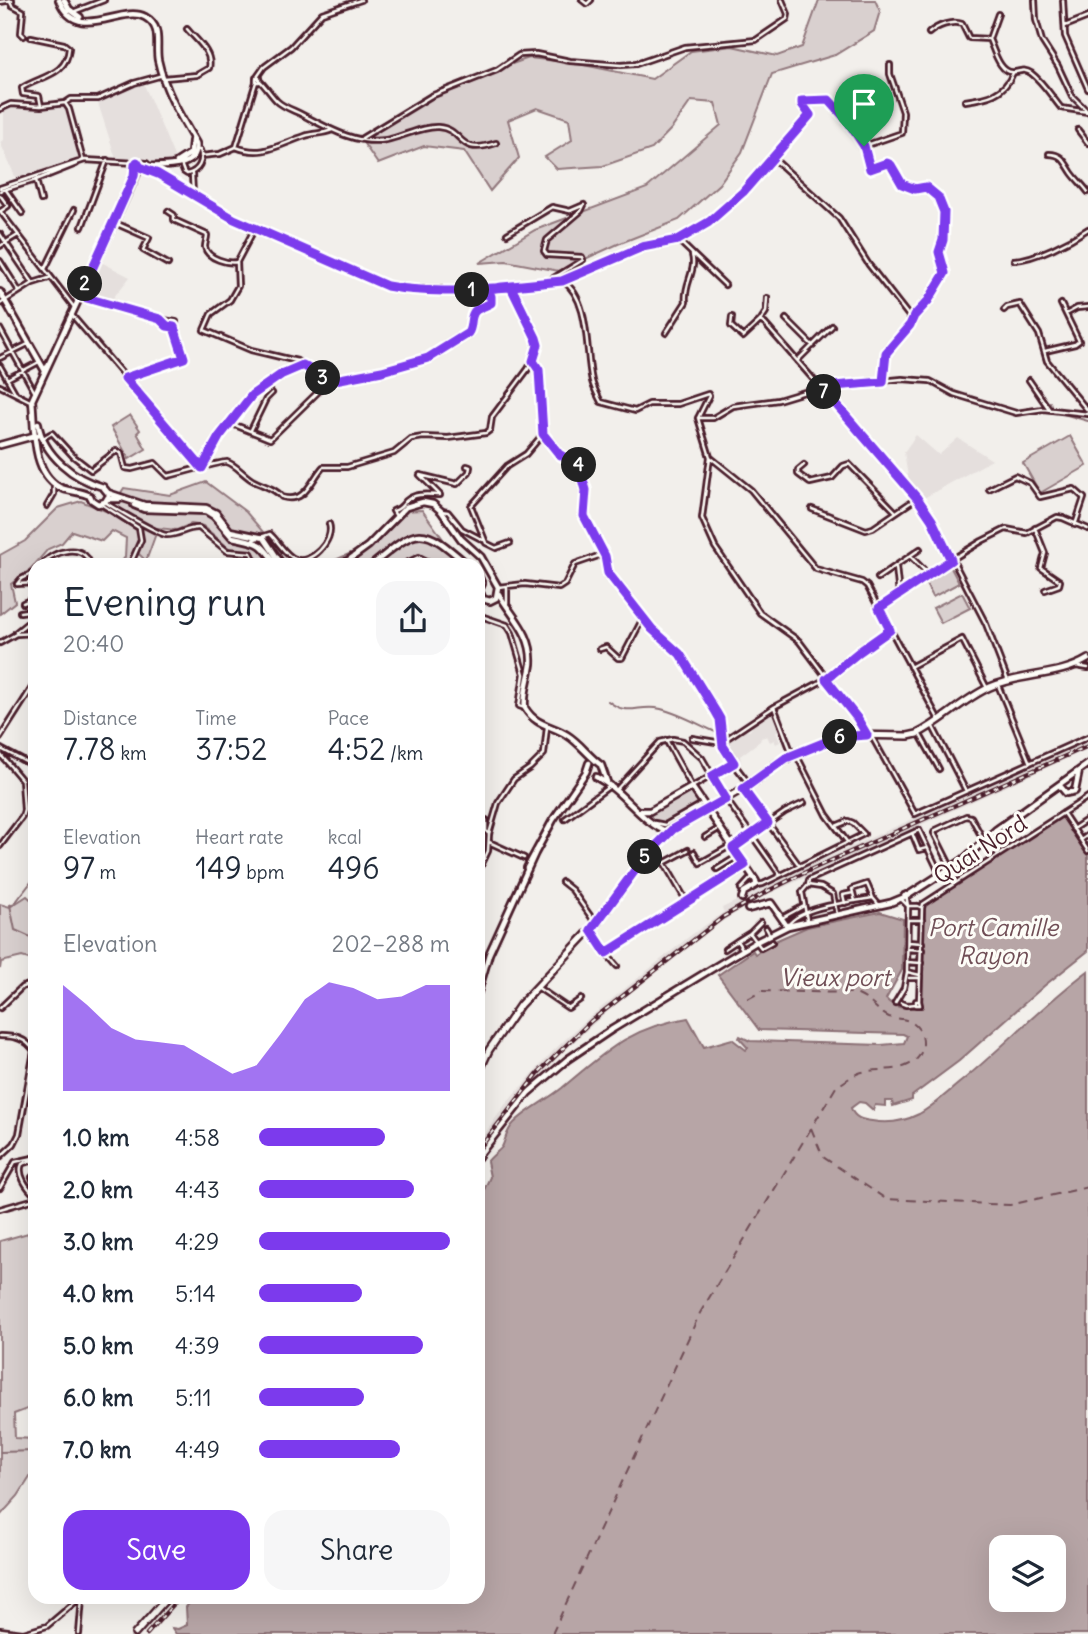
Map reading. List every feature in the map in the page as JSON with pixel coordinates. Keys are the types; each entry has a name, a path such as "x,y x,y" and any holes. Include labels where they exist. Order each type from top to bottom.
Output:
{"main road":[{"path":"60,0 63,9 90,22 135,14 149,20 158,34 158,58 174,104 196,151"},
{"path":"196,151 188,162 181,164 138,166 35,392 32,402 44,471 54,484 90,496 94,502 117,498 144,509 206,511 214,516 232,537 252,540 273,558"},
{"path":"169,164 196,151"},
{"path":"0,292 3,303 45,372"},
{"path":"0,444 40,436"},
{"path":"40,436 62,466 103,487 107,492 144,505 206,508 216,513 230,531 261,537 272,548 276,558"},
{"path":"90,496 93,489 99,486"},
{"path":"104,502 107,492"},
{"path":"352,558 368,546 406,507 417,502 433,504 442,511 461,538 481,558"},
{"path":"381,558 406,538 423,534 436,539 459,558"},
{"path":"485,565 497,590 527,637 531,654 524,694 525,708 534,720 569,735 591,762 600,764 609,784"},
{"path":"485,583 488,582 497,590"},
{"path":"485,600 490,601 497,590"},
{"path":"485,1060 513,1014 591,930 644,858 679,822 698,810 707,810 750,785 793,752 838,737 908,736 919,733 987,688 1076,666 1088,659"},
{"path":"485,968 529,862 591,762"},
{"path":"880,905 905,898 974,852 997,829 1088,764"},
{"path":"1062,785 1064,792 1071,793 1076,789 1079,771"},
{"path":"586,772 609,784 660,829 671,831"},
{"path":"578,784 602,772"},
{"path":"1070,778 1077,783"},
{"path":"640,811 650,811 692,787 755,880 741,898"},
{"path":"660,829 663,839"},
{"path":"485,1147 525,1097 568,1059 617,1026 756,942 807,920 905,898"},
{"path":"748,909 771,903 788,926"},
{"path":"137,1634 164,1604"}],"street":[{"path":"0,2 11,0 12,5 23,11 21,33 24,36"},
{"path":"71,13 104,0"},
{"path":"236,147 264,67 291,47 321,13 361,0"},
{"path":"582,0 587,4 591,0"},
{"path":"362,138 431,96 497,70 519,55 536,54 570,61 621,65 636,64 685,47 756,40 787,19 788,14 782,0"},
{"path":"1035,0 1036,20 1042,41 1072,96 1088,112"},
{"path":"1063,0 1065,36 1088,89"},
{"path":"998,13 989,39 1002,68 1013,73 1022,70 1030,72 1062,108 1088,112"},
{"path":"1065,26 1088,17"},
{"path":"929,33 948,23 958,22 970,38 989,39"},
{"path":"0,109 11,104 41,106 65,103 71,99 98,99 134,83 164,76 197,75 209,68 210,60 204,48 187,29"},
{"path":"31,37 64,44 69,48 56,74 22,88 23,94 40,97 41,106"},
{"path":"864,146 904,130 903,112 890,74 890,65"},
{"path":"965,102 994,96 1009,82 1013,73"},
{"path":"258,80 279,103 354,138 366,141 385,140 436,127 449,131 471,147 480,148 496,143"},
{"path":"2,190 82,161 120,161 158,174 217,210 387,286 458,290 551,283 562,281 642,247 678,240 719,214 750,185 810,115 802,101 829,100 853,127 864,146 870,169 887,163 891,165 902,184 911,188 930,189 938,197 944,212 943,240 939,252 944,277 886,353 883,382"},
{"path":"65,103 69,109 82,161"},
{"path":"196,151 210,155 236,147 260,152 278,148 298,138 332,130"},
{"path":"1078,130 1088,143"},
{"path":"189,173 200,166 196,151"},
{"path":"1049,154 1064,159 1072,174 1088,192"},
{"path":"773,158 839,218 869,265 912,320"},
{"path":"82,227 107,160"},
{"path":"181,164 184,172 189,173"},
{"path":"189,173 193,194"},
{"path":"36,179 41,200"},
{"path":"2,190 8,206 0,211 74,307"},
{"path":"2,190 22,214"},
{"path":"507,234 552,207 570,211 584,205 581,211 547,240 544,251 547,255 582,257 583,260 552,279 551,283"},
{"path":"46,269 74,209"},
{"path":"168,211 174,215 174,220 206,235 207,252 229,263 237,262"},
{"path":"113,222 149,238 143,250 168,264"},
{"path":"255,228 237,262 238,286 230,300 211,314 204,330 251,350 297,361 324,379 335,380 382,371 422,360 447,348 472,329 475,311 488,305 492,299 488,294 461,295 458,290"},
{"path":"1014,260 1066,244 1088,229"},
{"path":"0,234 33,284"},
{"path":"0,246 18,235"},
{"path":"678,240 725,285"},
{"path":"666,333 686,302 684,293 693,267 692,255"},
{"path":"0,261 20,292"},
{"path":"3,303 33,284 50,278"},
{"path":"562,281 568,285 581,307 592,379 601,402 635,411 649,404 678,404 708,394 698,418 710,457 702,518 715,547 760,613 799,640 869,735 915,814 1088,737"},
{"path":"40,436 52,433 73,456 91,470 116,451 121,453 127,469 155,463 168,476 223,461 248,478 278,492 282,497 294,499 306,492 323,467 347,467 394,453 411,439 485,433 491,428 492,417 533,361 538,345 511,287"},
{"path":"80,296 176,322"},
{"path":"732,317 731,326 743,337 766,312 767,298"},
{"path":"1004,310 1020,303 1036,329 1047,361 1088,413"},
{"path":"1045,351 1079,341 1061,304"},
{"path":"1066,314 1077,308 1088,307"},
{"path":"71,314 202,468"},
{"path":"125,378 184,358 174,327 167,326 160,319"},
{"path":"786,319 813,346"},
{"path":"760,321 798,360 917,498 932,520 986,624 1008,681"},
{"path":"798,360 832,326"},
{"path":"0,330 35,392"},
{"path":"0,358 29,344"},
{"path":"533,361 539,370 543,434 559,454 579,466 586,490 584,516 604,554 608,573 643,618 680,654 720,719 724,751 750,785"},
{"path":"7,379 39,362"},
{"path":"202,468 219,437 252,395 282,374 303,365"},
{"path":"0,366 19,396"},
{"path":"230,423 270,439 318,391 324,379"},
{"path":"698,418 713,418 733,406 778,400 821,387 923,379 954,394 1016,413 1049,409 1088,413"},
{"path":"1029,380 1049,409"},
{"path":"0,386 32,402"},
{"path":"251,430 266,399 272,393"},
{"path":"485,541 471,506 507,466 526,454 543,434"},
{"path":"710,457 751,489 816,569 862,582 867,586 939,720"},
{"path":"804,465 798,470 798,474 810,484 832,478 849,464 895,511"},
{"path":"396,517 393,511 398,510 412,497 421,494 440,495 420,475 457,484 469,472 470,467 467,466"},
{"path":"989,489 1015,476 1030,483 1040,497 1070,488 1083,496 1084,501 1075,524"},
{"path":"54,484 54,494"},
{"path":"47,506 61,488"},
{"path":"812,509 866,530 917,498"},
{"path":"104,502 157,532 176,534 189,528 199,528 227,551 251,553 254,558"},
{"path":"104,502 139,528 141,540 133,558"},
{"path":"442,511 448,512 462,529 496,548 510,543"},
{"path":"879,608 928,574 1004,530 1021,533 1057,517 1063,517 1088,529"},
{"path":"305,558 320,550 327,542 331,532 329,524"},
{"path":"1035,528 1045,553 1041,568 1060,582 1059,585 1045,590"},
{"path":"252,540 270,534 294,558"},
{"path":"878,578 920,549"},
{"path":"48,558 66,551 83,553 89,558"},
{"path":"497,590 525,584 559,588 565,584 575,564 604,554"},
{"path":"911,557 928,574"},
{"path":"896,567 899,595"},
{"path":"28,576 17,584 28,583"},
{"path":"505,603 508,586"},
{"path":"23,603 28,601"},
{"path":"20,611 28,610"},
{"path":"485,617 507,625 512,633 524,674 518,703 525,708"},
{"path":"600,649 606,647 618,658 622,658 643,618"},
{"path":"0,643 28,624"},
{"path":"692,738 697,741 721,741 774,707 826,679 890,630"},
{"path":"16,633 28,633"},
{"path":"910,667 962,639 987,688"},
{"path":"1076,666 1088,668"},
{"path":"998,684 1030,763"},
{"path":"0,738 28,694"},
{"path":"774,707 793,752 827,815 848,844"},
{"path":"932,725 966,792"},
{"path":"485,857 489,834 503,793 514,779 544,754 547,727"},
{"path":"919,733 939,769"},
{"path":"666,740 692,787 734,763"},
{"path":"616,790 660,742 683,741 702,758 726,799 780,875"},
{"path":"0,749 28,763"},
{"path":"0,749 0,754 22,780 24,810 22,817 0,846"},
{"path":"565,819 609,784"},
{"path":"743,789 799,865"},
{"name":"Quai Nord","path":"908,906 919,907 1088,797"},
{"path":"650,811 650,821 665,825 702,803"},
{"path":"694,852 701,863 732,847 785,811 804,803"},
{"path":"1062,814 1088,851"},
{"path":"951,867 934,833 936,830 966,816 971,817 984,841"},
{"path":"1073,828 1088,819"},
{"path":"485,820 489,834"},
{"path":"755,880 763,884 862,837 862,832 848,821 836,826"},
{"path":"705,837 720,828"},
{"path":"807,920 802,892 809,880 919,830 940,874"},
{"path":"912,833 919,850 927,848"},
{"path":"1080,840 1088,835"},
{"path":"489,842 524,858"},
{"path":"655,847 688,902"},
{"path":"664,863 688,850"},
{"path":"717,869 738,855"},
{"path":"606,953 745,865"},
{"path":"562,882 572,890 596,924"},
{"path":"855,901 852,889 867,884 873,898 880,905"},
{"path":"808,885 821,887 833,894 837,914"},
{"path":"852,912 844,895 853,893"},
{"path":"788,926 797,915 806,912 873,898"},
{"path":"895,1003 904,988 907,972 908,906 905,898"},
{"path":"782,918 805,906"},
{"path":"901,1003 906,1005 917,1002 923,920 919,907"},
{"path":"820,909 822,917"},
{"path":"908,920 923,920"},
{"path":"725,949 750,933 761,922"},
{"path":"771,925 777,932"},
{"path":"766,928 770,935"},
{"path":"591,930 617,966"},
{"path":"750,933 761,948 772,942"},
{"path":"737,941 743,950"},
{"path":"908,942 922,943"},
{"path":"908,949 922,950"},
{"path":"907,962 922,962"},
{"path":"907,972 920,973"},
{"path":"909,978 920,978"},
{"path":"0,1008 22,986 28,985"},
{"path":"537,987 568,1008 582,999"},
{"path":"0,1036 28,1043"},
{"path":"0,1157 19,1136 28,1085"},
{"path":"0,1188 15,1162 28,1159"},
{"path":"28,1162 22,1164 20,1169 28,1186"},
{"path":"0,1209 28,1199"},
{"path":"0,1630 23,1633 47,1626 74,1604"},
{"path":"79,1634 81,1604"}],"shaded area":[{"path":"819,0 875,0 880,11 874,31 835,55 772,74 742,152 719,184 679,220 559,271 506,261 479,263 535,230 647,188 721,125 715,103 691,101 672,128 652,149 603,166 557,169 545,157 572,140 569,119 537,108 508,120 519,158 490,191 464,151 424,146 378,164 362,141 431,98 483,74 529,58 574,63 652,79 691,51 732,46 777,56 802,47"},
{"path":"143,82 176,161 161,164 116,159 97,100"},
{"path":"16,106 36,109 65,106 78,158 17,181 0,142 4,140 4,109"},
{"path":"99,261 130,277 109,303 82,295"},
{"path":"130,415 140,430 137,433 146,449 129,459 111,427"},
{"path":"916,435 939,455 958,438 992,460 922,499 909,483 904,452"},
{"path":"1070,436 1087,466 1040,493 1023,463"},
{"path":"206,482 246,512 288,558 235,558 237,555 203,526 191,524 177,530 158,528 147,558 139,554 134,558 124,558 126,538 112,531 102,541 72,531 62,543 48,549 40,558 28,558 28,571 11,584 15,602 0,614 0,555 25,541 58,508 81,501 108,512 124,488 170,495"},
{"path":"422,510 457,558 340,558 365,547 404,511"},
{"path":"950,566 959,583 933,597 924,580"},
{"path":"962,593 970,608 941,623 933,608"},
{"path":"772,711 781,730 776,732 780,742 770,742 767,736 761,738 740,756 741,762 738,765 726,748 727,743 744,730 749,731 751,725"},
{"path":"1088,740 1088,749 770,892 713,927 629,992 567,1048 525,1092 485,1143 485,1133 505,1105 553,1051 586,1020 724,912 722,908 808,866"},
{"path":"691,790 700,803 664,824 651,818 650,814"},
{"path":"28,897 28,959 22,957 1,962 0,969 0,904 10,907"},
{"path":"28,1233 28,1409 14,1414 15,1438 28,1439 28,1480 0,1516 0,1241"}],"water":[{"path":"1062,816 1088,856 1088,951 959,1061 912,1096 912,1100 893,1106 892,1101 885,1101 885,1106 875,1105 873,1110 865,1103 859,1102 851,1108 859,1118 878,1122 896,1121 919,1114 975,1070 1088,971 1088,1634 176,1634 172,1628 178,1629 187,1625 186,1607 188,1604 485,1604 485,1188 490,1177 487,1162 502,1147 511,1126 619,1043 668,1022 688,1018 704,1047 732,1039 746,1050 748,1048 740,1036 750,1041 881,1045 904,1043 907,1036 903,1034 759,1030 718,975 753,951 755,954 775,941 807,927 880,912 903,919 902,970 886,999 898,1007 922,1008 925,904"}],"waterway":[{"path":"1050,402 1052,408"},
{"path":"1053,411 1088,421"},
{"path":"608,701 622,709 653,708 668,711 718,733"},
{"path":"28,886 15,903 10,905 15,930 28,936"},
{"path":"0,1452 28,1451"}],"ferry route":[{"path":"552,1634 700,1313 836,1087 859,1073 897,1069 908,1065 922,1051 923,1038 917,1026 889,1017 853,993 762,991 744,1001"},
{"path":"811,1128 823,1157 886,1199 1010,1205 1088,1187"}],"tunnel":[{"path":"742,898 748,909"}],"railway":[{"path":"485,1141 539,1072 591,1021 723,917 810,870 1088,746"},
{"path":"147,1634 174,1604"}],"route":[{"path":"864,146 848,121 829,100 802,101 810,115 750,185 709,222 678,240 642,247 562,281 551,283 502,287 495,288 479,290 387,286 234,219 182,187 140,167 137,162 134,176 80,296 128,312 160,319 167,326 174,327 184,358 125,378 202,468 219,437 252,395 282,374 303,365 324,379 335,380 428,358 468,333 472,329 475,311 491,303 492,299 488,294 461,295 458,290 479,290 511,287 538,345 533,361 539,370 543,434 559,454 579,466 586,490 584,516 605,556 606,569 652,629 680,654 710,699 720,719 724,751 734,763 712,776 726,799 673,829 644,858 591,930 606,953 611,953 745,865 733,848 768,823 743,789 786,758 838,737 867,735 826,679 890,630 879,608 951,560 932,520 917,498 821,387 883,382 886,353 910,325 918,310 928,301 945,273 939,252 945,219 938,197 926,187 915,189 902,184 887,163 870,169 867,166 864,146"}],"water label":[{"name":"Port Camille Rayon","path":"993,941"},
{"name":"Vieux port","path":"835,977"}]}
